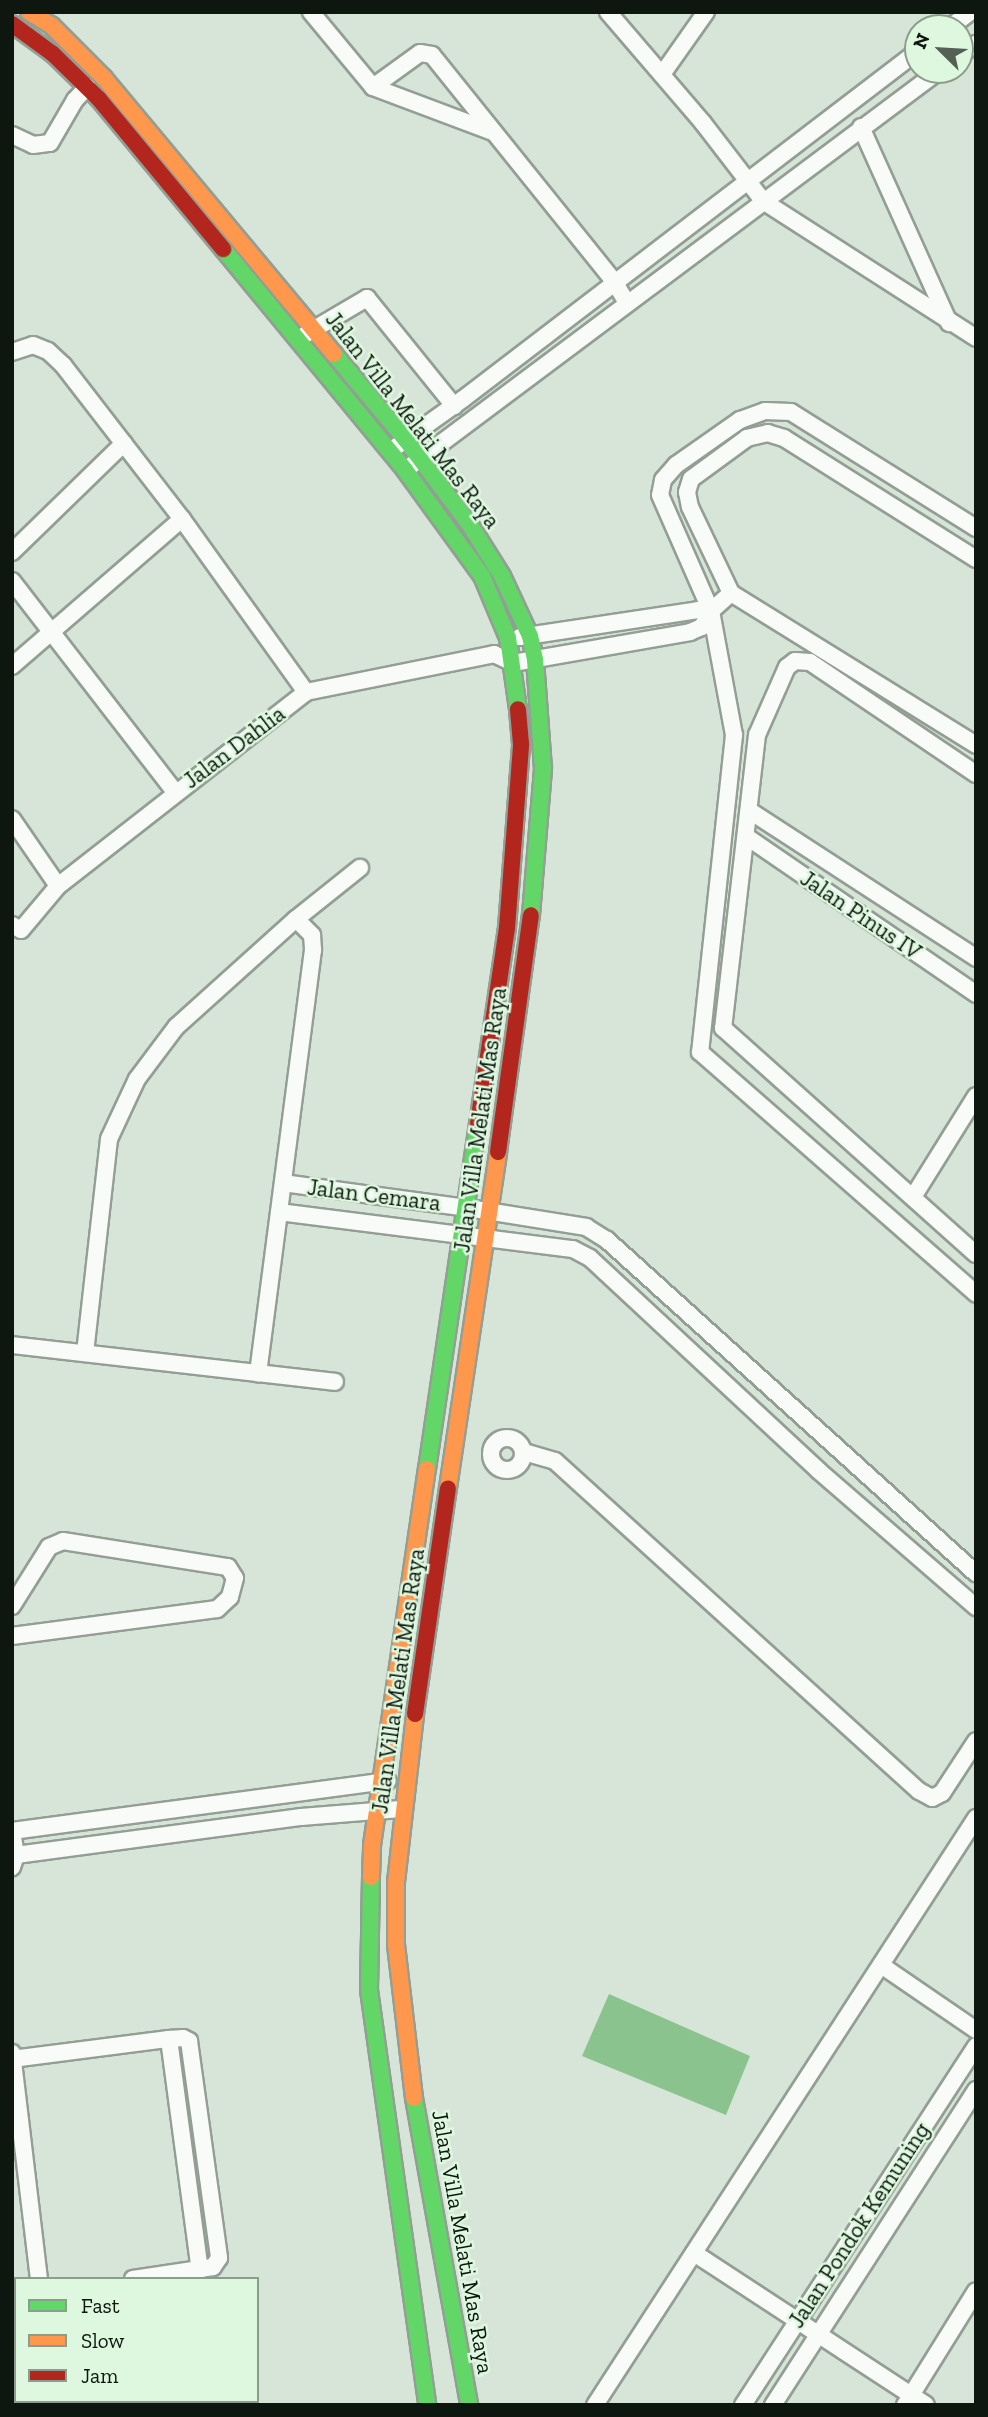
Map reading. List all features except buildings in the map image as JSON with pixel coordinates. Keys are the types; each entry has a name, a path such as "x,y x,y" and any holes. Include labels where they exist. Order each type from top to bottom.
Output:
{"street":[{"name":"Jalan Villa Melati Mas Raya","path":"29,12 52,26 104,78 406,440 489,555 530,636 535,660 543,769 530,931 401,1809 396,1882 396,1944 403,2024 423,2157 469,2405"},
{"path":"311,12 373,87 495,133"},
{"path":"608,12 663,73 763,201 976,338"},
{"path":"663,73 706,12"},
{"name":"Jalan Villa Melati Mas Raya","path":"12,24 53,54 87,87 405,470 482,576 508,639 513,663 521,744 507,929 379,1780 372,1845 369,1990 427,2405"},
{"path":"373,87 420,53 432,55 615,282 627,303"},
{"path":"389,451 454,406 904,62"},
{"path":"405,470 921,84"},
{"path":"12,135 33,145 50,143 87,87"},
{"path":"861,128 949,323"},
{"path":"298,340 367,298 454,406"},
{"path":"13,353 33,345 48,351 182,519 306,692"},
{"path":"974,1287 700,1052 734,735 711,611 660,495 663,480 676,465 740,420 765,411 791,412 976,528"},
{"path":"976,559 784,438 768,433 747,438 691,479 687,492 690,507 731,593 976,746"},
{"path":"12,552 124,443"},
{"path":"12,666 182,519"},
{"path":"12,581 175,792"},
{"path":"711,611 698,610 508,639 494,654 513,663 690,632 702,627 711,611 731,593"},
{"name":"Jalan Dahlia","path":"17,928 58,886 306,692 494,654"},
{"path":"976,774 804,661 795,661 787,667 757,735 725,1032 976,1254"},
{"path":"734,735 757,735"},
{"path":"520,768 543,769"},
{"name":"Jalan Pinus IV","path":"750,811 976,958"},
{"path":"12,819 58,886"},
{"name":"Jalan Pinus IV","path":"747,837 976,994"},
{"path":"85,1353 109,1139 136,1079 176,1027 296,919 360,867"},
{"path":"714,917 736,915"},
{"path":"258,1373 313,950 312,935 296,919"},
{"path":"913,1197 976,1096"},
{"name":"Jalan Cemara","path":"282,1184 466,1207 586,1227 607,1240 976,1573"},
{"name":"Jalan Cemara","path":"279,1212 573,1249 590,1258 820,1471 976,1607"},
{"path":"12,1345 335,1382"},
{"path":"524,1452 555,1461 919,1791 932,1798 942,1793 976,1741"},
{"path":"12,1606 48,1547 63,1541 228,1567 235,1578 230,1598 217,1609 12,1636"},
{"path":"401,1809 301,1816 14,1861 12,1832 379,1780 405,1781"},
{"path":"595,2405 976,1818"},
{"path":"881,1965 976,2030"},
{"path":"13,2058 169,2039 200,2270 148,2277"},
{"name":"Jalan Pondok Kemuning","path":"743,2405 795,2321 976,2046"},
{"path":"12,2053 39,2277"},
{"name":"Jalan Pondok Kemuning","path":"773,2405 976,2090"},
{"path":"694,2253 818,2335 908,2400 926,2405"},
{"path":"908,2400 976,2291"}],"shaded area":[{"path":"609,1994 750,2056 726,2115 582,2056"}],"traffic: fast":[{"path":"223,249 405,470 482,576 508,638 518,709"},
{"path":"334,354 406,440 470,525 502,576 530,636 535,660 543,769 531,915"},
{"path":"427,1469 478,1124"},
{"path":"371,1877 369,1990 427,2405"},
{"path":"414,2098 469,2405"}],"traffic: slow":[{"path":"29,12 52,26 104,78 334,354"},
{"path":"448,1488 498,1152"},
{"path":"371,1877 372,1845 427,1469"},
{"path":"414,2098 396,1944 396,1882 415,1714"}],"traffic: jam":[{"path":"12,24 53,54 99,99 223,249"},
{"path":"478,1124 507,928 521,744 518,709"},
{"path":"498,1152 531,915"},
{"path":"415,1714 448,1488"}]}
